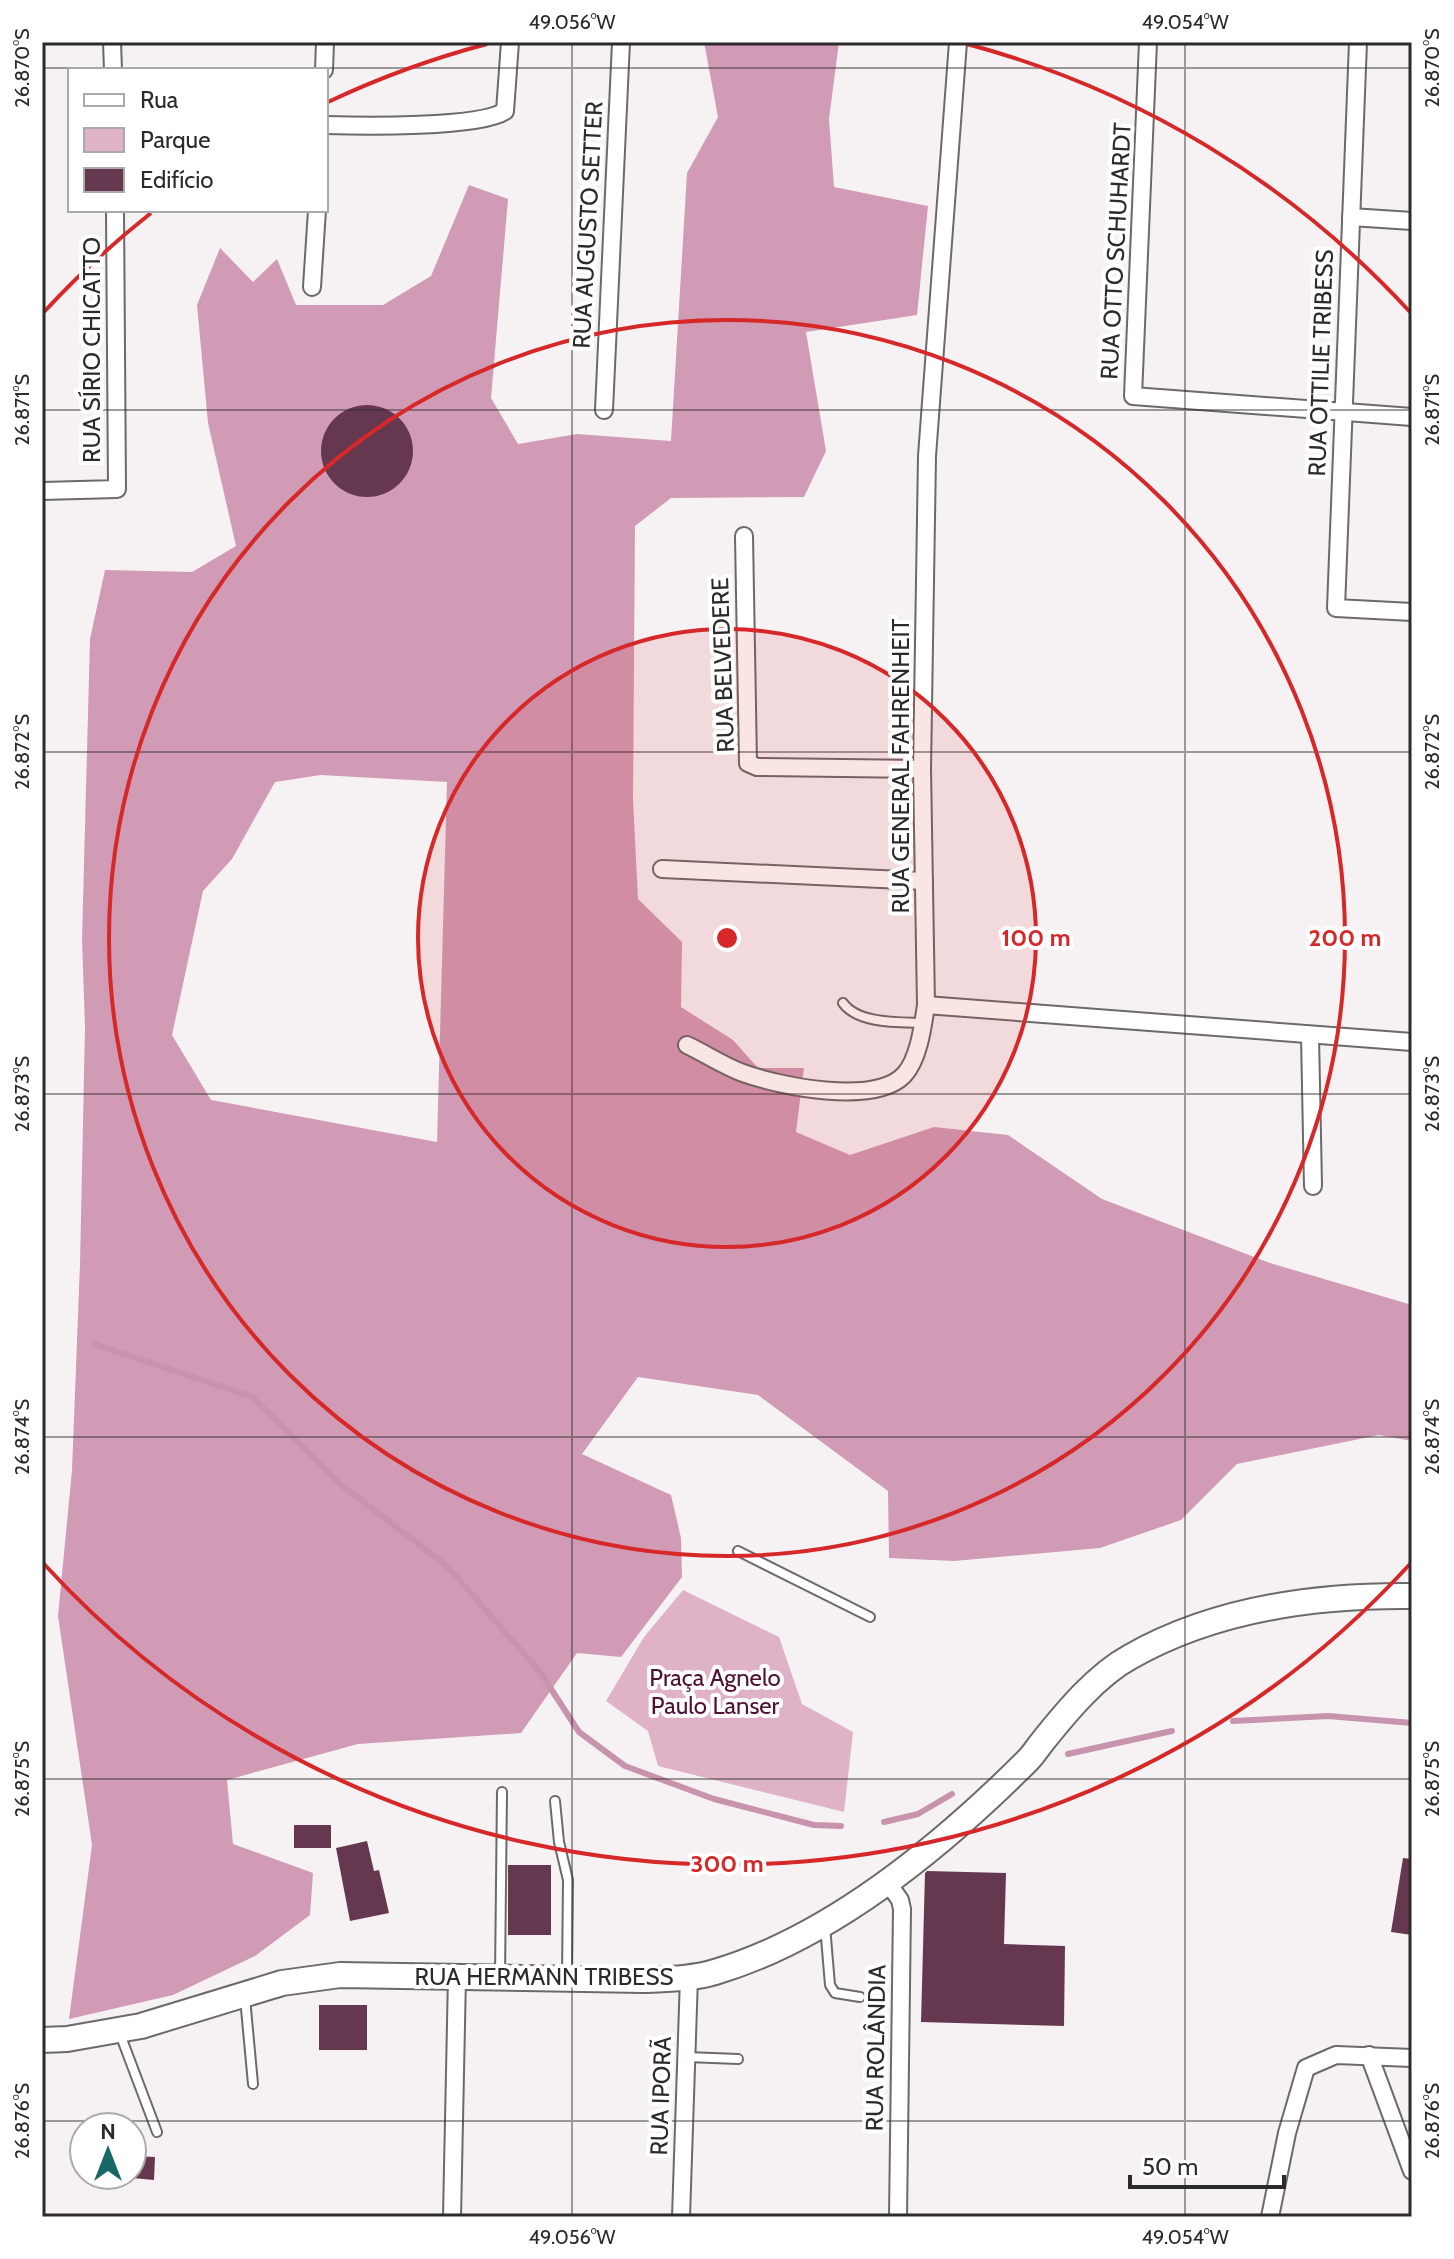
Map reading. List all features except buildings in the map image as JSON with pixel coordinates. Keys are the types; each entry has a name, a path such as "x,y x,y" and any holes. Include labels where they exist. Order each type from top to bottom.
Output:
{"main road":[{"name":"RUA HERMANN TRIBESS","path":"42,2040 67,2039 141,2026 282,1983 340,1975 567,1979 689,1977 713,1973 753,1959 888,1883 995,1792 1032,1756 1095,1685 1128,1658 1177,1634 1304,1601 1412,1596"}],"street":[{"path":"112,42 113,68"},
{"path":"324,68 325,42"},
{"path":"328,125 446,122 496,117 505,111 510,42"},
{"name":"RUA AUGUSTO SETTER","path":"604,410 621,42"},
{"name":"RUA GENERAL FAHRENHEIT","path":"687,1045 742,1072 782,1083 823,1090 869,1090 892,1083 905,1074 923,1024 926,1005 922,769 927,456 958,42"},
{"name":"RUA OTTO SCHUHARDT","path":"1148,42 1133,396 1343,413"},
{"name":"RUA OTTILIE TRIBESS","path":"1358,42 1336,608 1412,612"},
{"name":"RUA SÍRIO CHICATTO","path":"42,491 117,489 115,212"},
{"path":"312,287 317,212"},
{"path":"1351,217 1412,221"},
{"path":"1343,413 1412,417"},
{"name":"RUA BELVEDERE","path":"744,536 748,763 757,767 922,769"},
{"path":"662,869 924,881"},
{"path":"926,1005 1412,1042"},
{"path":"1310,1036 1313,1186"},
{"name":"RUA ROLÂNDIA","path":"888,1883 900,1900 902,1909 898,2217"},
{"path":"452,2217 457,1976"},
{"name":"RUA IPORÃ","path":"681,2217 689,1977"},
{"path":"1270,2217 1287,2133 1306,2068 1336,2055 1412,2058"},
{"path":"1369,2055 1412,2171"}],"lane":[{"path":"843,1003 848,1010 867,1017 923,1024"},
{"path":"738,1551 870,1617"},
{"path":"500,1977 502,1792"},
{"path":"555,1801 559,1842 568,1880 567,1979"},
{"path":"825,1921 830,1985 835,1993 860,1997"},
{"path":"244,1994 253,2084"},
{"path":"118,2030 157,2132"},
{"path":"686,2057 738,2059"}],"green space":[{"name":"Praça Agnelo Paulo Lanser","path":"683,1590 779,1637 802,1704 853,1732 844,1812 658,1766 648,1731 606,1701 644,1637"}],"shaded area":[{"path":"704,42 839,42 829,119 834,187 928,206 917,315 806,332 826,451 804,497 671,498 635,526 633,799 638,899 682,942 681,1007 733,1040 758,1068 804,1068 796,1132 850,1155 934,1127 1008,1135 1102,1199 1270,1263 1412,1305 1412,1441 1379,1435 1237,1464 1181,1520 1100,1548 954,1561 889,1558 888,1491 758,1395 638,1377 582,1454 671,1495 681,1538 682,1577 621,1657 577,1653 521,1733 358,1744 227,1780 233,1844 313,1873 310,1915 255,1956 173,1995 69,2019 92,1845 58,1616 72,1470 80,1264 85,1027 82,939 90,639 105,570 192,572 236,546 208,423 197,305 220,248 253,282 277,259 296,305 383,305 431,276 469,185 508,199 491,398 518,444 577,434 671,441 687,173 718,117","holes":["321,775 447,782 437,1142 211,1100 172,1035 203,891 232,859 275,782"]}],"waterway":[{"path":"94,1344 252,1397 339,1483 447,1566 540,1672 579,1732 625,1766 714,1799 814,1825 841,1826"},
{"path":"1233,1721 1328,1716 1412,1723"},
{"path":"1068,1754 1172,1731"},
{"path":"884,1822 918,1814 952,1794"}]}
